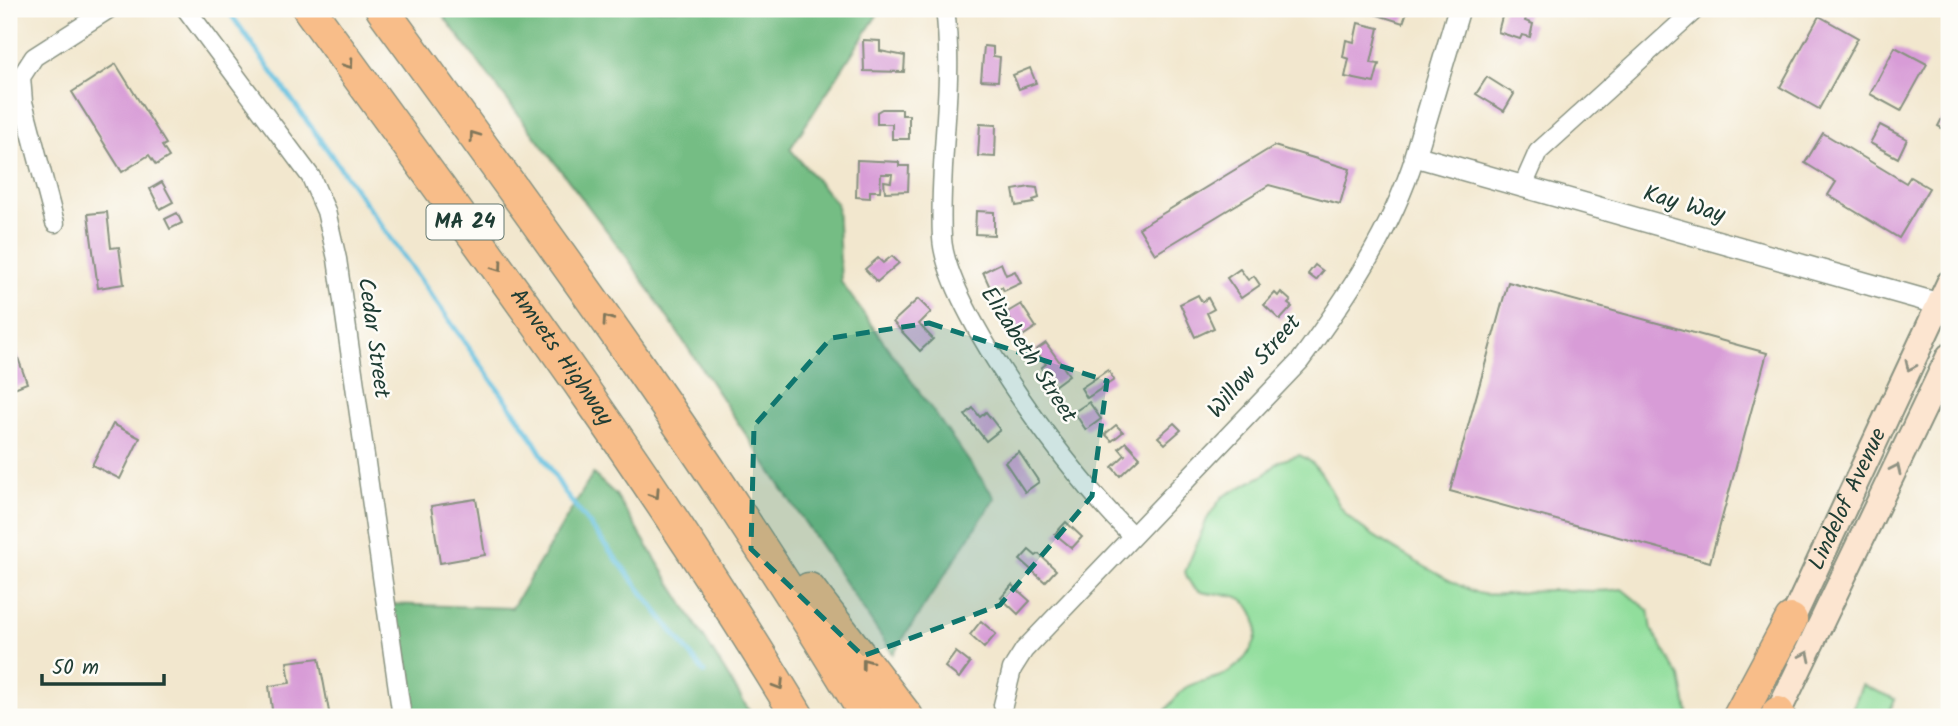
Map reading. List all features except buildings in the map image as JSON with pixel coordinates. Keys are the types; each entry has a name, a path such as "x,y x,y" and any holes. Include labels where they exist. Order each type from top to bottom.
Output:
{"highway":[{"name":"Amvets Highway","path":"309,9 579,381 713,581 798,717"},
{"name":"MA 24","path":"382,9 647,376 786,586 867,717"},
{"path":"647,376 907,717"},
{"path":"1739,717 1791,620"}],"main road":[{"name":"Lindelof Avenue","path":"1770,716 1791,620 1947,301"},
{"name":"Lindelof Avenue","path":"1770,716 1949,356"}],"street":[{"path":"55,223 23,102 21,77 34,57 109,9"},
{"name":"Cedar Street","path":"186,9 304,167 326,211 337,259 402,717"},
{"name":"Elizabeth Street","path":"945,9 947,43 942,229 948,265 972,318 1014,387 1096,499 1132,535"},
{"name":"Willow Street","path":"1003,705 1012,669 1024,650 1276,388 1334,315 1395,212 1415,156 1459,9"},
{"path":"1522,186 1538,152 1696,9"},
{"name":"Kay Way","path":"1415,156 1947,301"}],"highlighted area":[{"path":"929,323 1107,381 1092,496 1000,605 863,656 751,549 754,426 831,338"}],"green space":[{"path":"438,9 881,9 790,149 837,204 841,282 995,498 893,654 629,260"},
{"path":"1299,455 1316,467 1352,520 1416,562 1471,591 1500,595 1543,590 1622,589 1649,611 1652,630 1680,677 1688,717 1161,717 1185,688 1221,676 1238,665 1255,641 1256,621 1244,601 1236,596 1198,591 1185,572 1207,519 1222,497 1264,475 1280,461"},
{"path":"593,474 616,495 753,717 402,717 386,604 512,608"},
{"path":"1862,685 1895,699 1887,717 1849,717"}],"waterway":[{"path":"227,9 526,428 565,493 704,672"}]}
